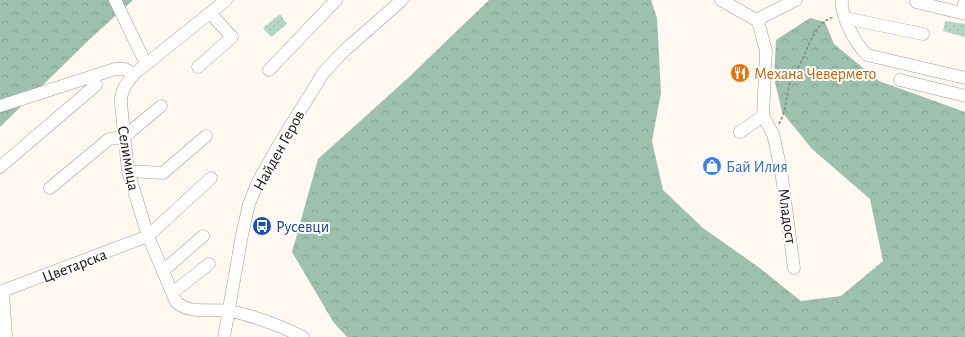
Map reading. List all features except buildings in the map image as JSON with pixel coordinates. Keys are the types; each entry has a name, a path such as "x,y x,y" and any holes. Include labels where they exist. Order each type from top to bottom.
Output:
{"street":[{"path":"115,0 146,64"},
{"name":"Селимица","path":"226,0 134,74 123,89 120,96 128,171 148,236 176,302 189,310 229,311 288,330 303,337"},
{"path":"269,70 336,0"},
{"name":"Найден Геров","path":"224,337 249,204 258,182 278,146 324,72 345,50 402,0"},
{"path":"721,0 758,21 766,51 763,116 740,132"},
{"path":"758,21 762,17 796,0"},
{"path":"842,0 842,11 858,44 866,55 965,78"},
{"path":"914,1 963,13 965,0"},
{"path":"198,67 232,37 210,13"},
{"path":"846,18 923,34"},
{"path":"0,106 115,69 125,69 134,74"},
{"path":"900,80 965,96"},
{"path":"0,168 96,85"},
{"path":"50,188 109,139 124,137 160,106"},
{"name":"Младост","path":"763,116 773,134 781,170 794,268"},
{"path":"128,171 163,173 206,136"},
{"path":"148,236 211,178"},
{"name":"Цветарска","path":"1,292 148,236"},
{"path":"163,272 203,236"},
{"path":"172,293 209,264"},
{"path":"1,292 6,337"}],"path":[{"path":"773,134 782,117 792,76 799,66 814,34 820,26 831,18 846,18"}],"green space":[{"path":"0,0 133,0 91,38 0,127"},
{"path":"489,0 651,0 657,18 661,93 652,141 663,190 703,228 757,266 801,301 841,296 883,261 870,199 812,149 782,112 774,78 776,40 810,18 825,22 834,44 879,81 965,112 965,337 347,337 334,323 292,252 318,159 408,78"},
{"path":"280,14 287,24 271,37 263,28"},
{"path":"945,21 965,24 965,37 943,31"}],"place":[{"name":"Механа Чевермето","path":"740,73"},
{"name":"Бай Илия","path":"712,166"},
{"name":"Русевци","path":"262,226"}]}
